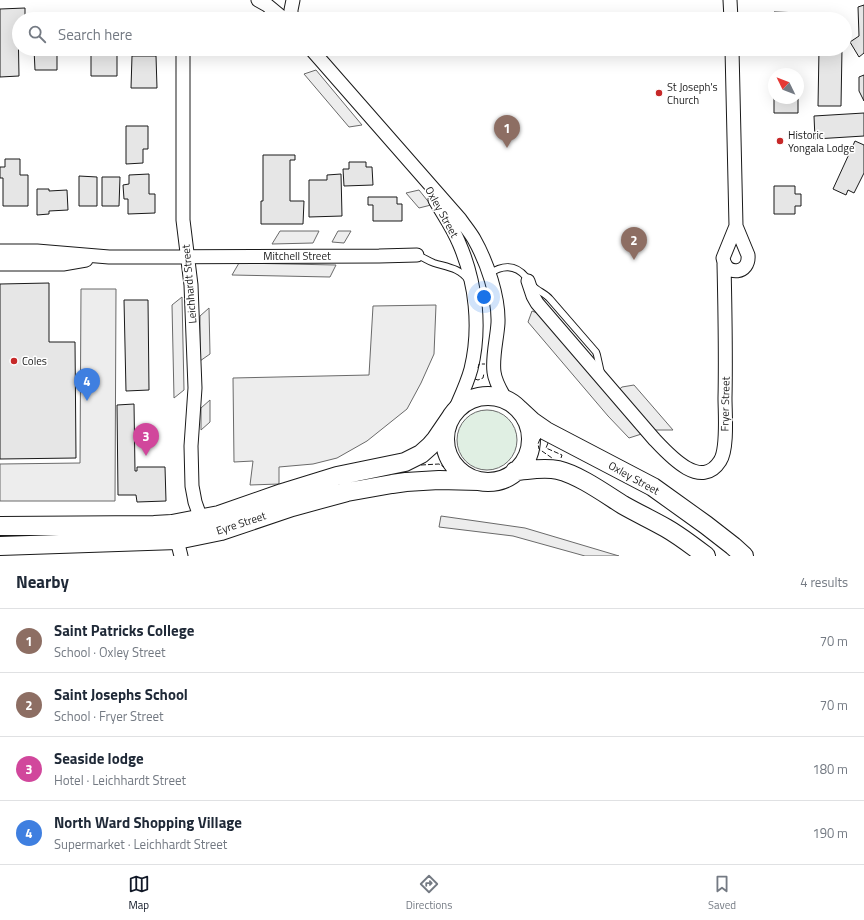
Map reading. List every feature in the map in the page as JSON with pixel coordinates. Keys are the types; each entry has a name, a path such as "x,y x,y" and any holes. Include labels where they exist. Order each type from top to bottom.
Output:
{"main road":[{"path":"492,396 512,404 525,417 531,436 530,446 522,464 515,472 502,479 486,482 471,478 458,469 448,456 445,440 447,424 452,415 465,403 478,397 492,396"},
{"name":"Oxley Street","path":"512,404 546,431 653,487 706,525 744,556"},
{"name":"Eyre Street","path":"0,526 154,525 172,524 201,519 225,513 337,476 405,462 421,454 430,446 452,415"},
{"path":"515,472 537,469 559,470 578,478 630,509 667,528 706,556"},
{"name":"Eyre Street","path":"0,546 179,548 221,531 292,507 355,491 406,482 439,480 479,481"}],"street":[{"path":"258,0 276,12"},
{"path":"278,0 282,12"},
{"path":"290,12 293,0"},
{"path":"730,0 731,12"},
{"name":"Leichhardt Street","path":"183,56 183,220 191,285 195,388 191,446 192,486 195,502 201,519"},
{"name":"Oxley Street","path":"317,56 460,219 478,248 489,274 496,299 498,323 494,372 498,385 512,404"},
{"name":"Fryer Street","path":"724,264 729,269 736,271 740,270 747,263 748,255 736,226 732,56"},
{"name":"Oxley Street","path":"421,176 458,242 468,267 475,305 476,329 473,359 467,381 452,415"},
{"name":"Fryer Street","path":"602,378 654,439 674,459 694,472 704,472 714,468 721,460 725,440 726,328 723,258 736,226"},
{"name":"Mitchell Street","path":"0,251 37,251 109,257 417,255"},
{"name":"Mitchell Street","path":"0,264 63,264 109,257"},
{"path":"475,305 478,288 489,274"},
{"path":"528,281 537,303 602,378"}],"lane":[{"name":"Mitchell Street","path":"417,255 434,263 456,270 466,277 472,288"},
{"path":"489,274 498,268 510,267 519,271 534,287 545,294 596,352 598,355 602,378"}],"green space":[{"path":"481,410 493,410 509,418 515,428 517,440 515,452 509,462 493,470 481,470 465,462 457,446 457,434 465,418"}],"shaded area":[{"path":"316,70 362,125 349,127 304,74"},
{"path":"419,190 431,205 419,208 406,193"},
{"path":"280,231 319,231 313,243 272,244"},
{"path":"338,231 351,231 344,243 332,242"},
{"path":"239,263 336,265 330,277 232,275"},
{"path":"81,289 116,289 115,501 0,501 0,464 80,463"},
{"path":"182,297 184,390 174,398 172,305"},
{"path":"436,305 434,354 407,409 367,441 337,458 313,464 279,467 279,484 250,485 253,461 234,462 233,378 369,375 373,306"},
{"path":"209,308 210,354 200,361 200,316"},
{"path":"532,311 537,313 610,397 622,387 634,385 673,430 654,430 629,438 608,416 528,322"},
{"path":"210,400 210,422 201,430 201,408"},
{"path":"441,516 525,528 619,556 585,556 513,536 439,527"}],"building":[{"path":"864,5 864,53 859,57 852,45 852,41 859,36 858,7"},
{"path":"25,8 25,12 12,12 12,56 19,56 19,76 0,77 0,9"},
{"path":"34,56 57,56 57,70 35,70"},
{"path":"91,56 117,56 117,76 91,76"},
{"path":"132,56 156,56 157,88 131,88"},
{"path":"819,56 842,56 841,106 818,106"},
{"path":"864,75 864,101 859,91 859,77"},
{"path":"774,104 798,104 798,113 774,113"},
{"path":"864,113 864,136 815,139 814,116"},
{"path":"126,126 148,126 148,149 143,149 143,163 126,164"},
{"path":"855,141 864,145 864,173 854,193 848,190 846,195 833,189"},
{"path":"263,155 295,155 295,160 290,160 290,201 304,201 303,224 261,224 261,201 263,201"},
{"path":"5,159 20,159 20,175 28,175 28,206 3,206 3,178 0,178 0,167 5,167"},
{"path":"349,162 366,162 366,167 372,167 373,185 344,186 343,169 349,169"},
{"path":"149,174 149,194 155,194 155,213 128,214 128,199 124,199 123,185 129,184 129,175"},
{"path":"341,174 342,216 309,217 309,180 327,180 327,175"},
{"path":"79,176 97,177 97,206 79,206"},
{"path":"102,177 120,177 119,206 102,206"},
{"path":"774,186 795,186 795,194 801,194 801,206 795,206 795,214 774,214"},
{"path":"37,189 49,189 49,191 67,190 68,210 49,211 49,214 37,215"},
{"path":"368,197 397,197 397,204 402,204 402,221 373,221 373,205 368,205"},
{"path":"49,283 49,342 75,342 76,458 0,459 0,284"},
{"path":"124,300 148,300 149,390 126,391"},
{"path":"134,404 135,471 137,471 137,467 165,467 166,501 137,502 136,495 118,495 117,405"}],"fence":[{"path":"478,368 479,364 485,364"},
{"path":"475,379 478,380 483,378 484,373"},
{"path":"540,439 538,444 539,449 552,458"},
{"path":"548,443 546,448 562,455 561,458"},
{"path":"421,465 439,464 444,467"}],"place":[{"name":"St Joseph's Church","path":"659,93"},
{"name":"Historic Yongala Lodge","path":"780,141"},
{"name":"Saint Patricks College","path":"507,148"},
{"name":"Saint Josephs School","path":"634,260"},
{"name":"Coles","path":"14,361"},
{"name":"North Ward Shopping Village","path":"87,401"},
{"name":"Seaside lodge","path":"146,456"}]}
